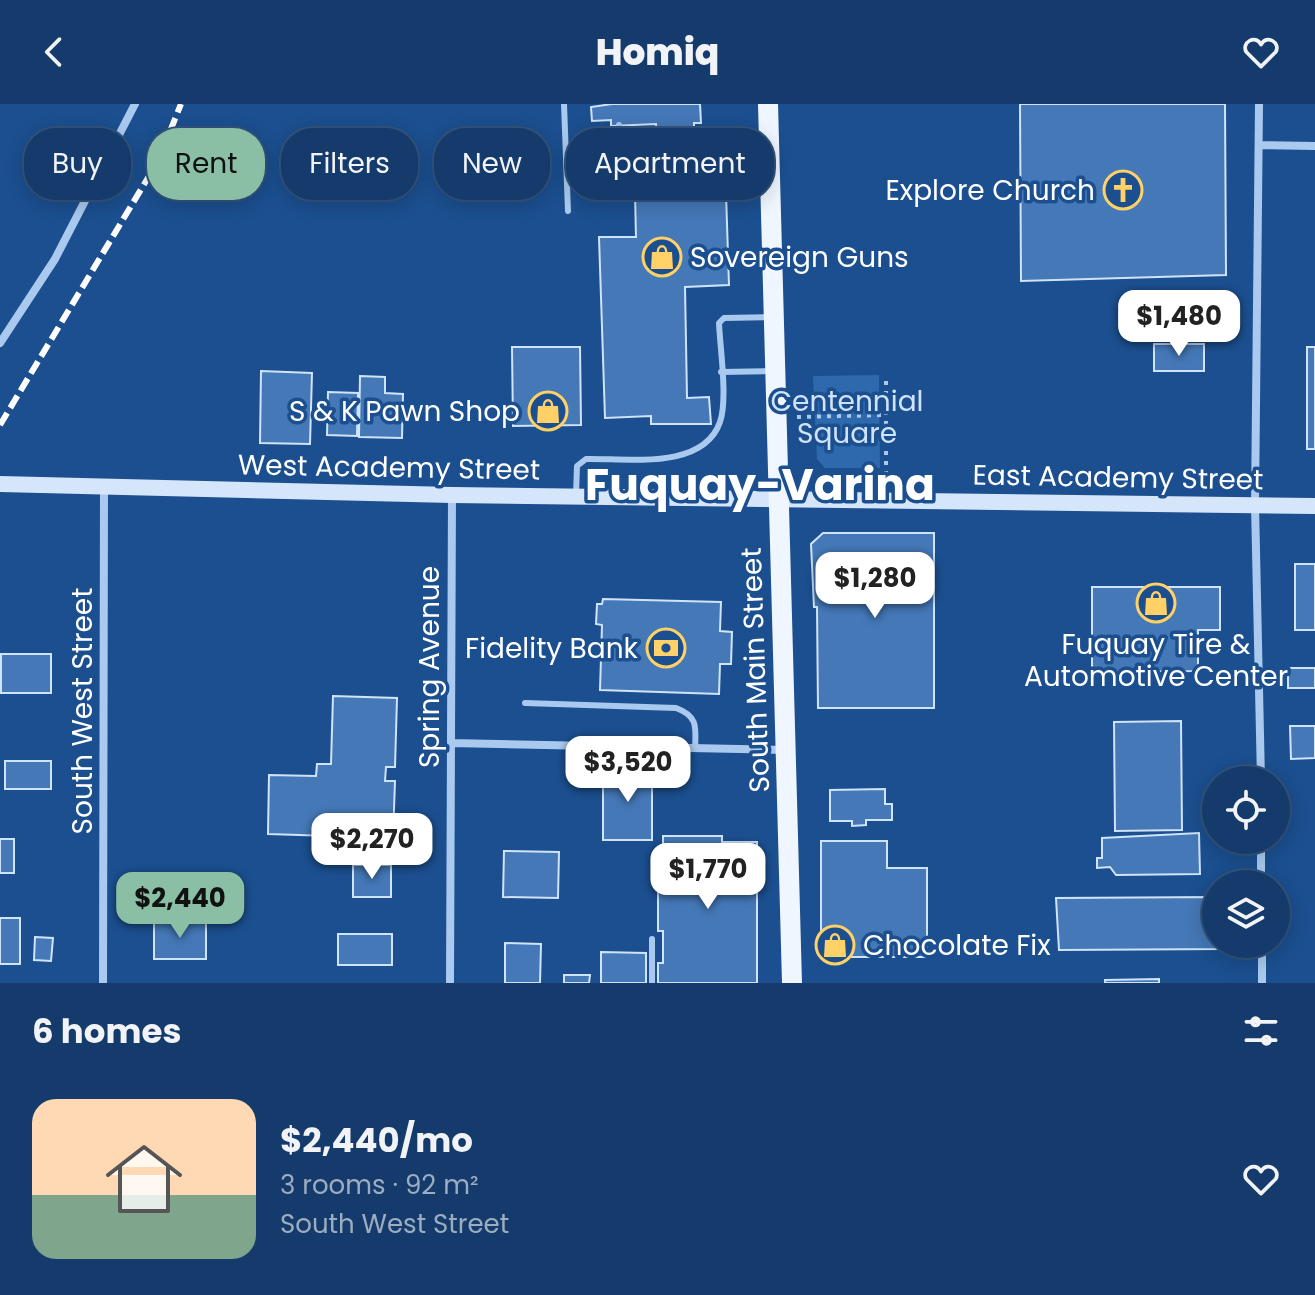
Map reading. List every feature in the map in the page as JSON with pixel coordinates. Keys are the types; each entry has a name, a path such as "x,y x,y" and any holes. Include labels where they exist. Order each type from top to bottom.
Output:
{"main road":[{"name":"South Main Street","path":"768,104 769,128"},
{"name":"South Main Street","path":"771,200 792,983"},
{"name":"West Academy Street","path":"0,484 777,500"},
{"name":"East Academy Street","path":"777,500 1315,506"}],"street":[{"path":"0,343 55,259 135,104"},
{"path":"1259,104 1255,505 1261,766"},
{"path":"1260,145 1315,146"},
{"name":"South West Street","path":"103,983 104,488"},
{"name":"Spring Avenue","path":"450,983 452,495"},
{"path":"451,743 786,750"},
{"path":"1262,958 1262,983"}],"lane":[{"path":"564,104 568,211"},
{"path":"576,496 577,466 586,459 672,457 703,445 721,420 719,323 724,318 774,317"},
{"path":"721,372 774,371"},
{"path":"525,703 676,708 689,713 696,722 695,748"},
{"path":"652,939 652,983"}],"path":[{"path":"886,381 887,499"},
{"path":"775,418 886,415"}],"green space":[{"name":"Centennial Square","path":"879,375 880,468 825,468 817,459 813,376"}],"building":[{"path":"612,104 700,104 701,123 694,123 694,128 656,128 656,124 611,126 611,120 592,121 591,107"},
{"name":"Explore Church","path":"1020,104 1225,104 1226,275 1021,281"},
{"path":"635,200 726,200 729,285 685,287 687,398 709,397 711,424 651,424 651,416 605,418 599,237 636,237"},
{"path":"1154,344 1204,344 1204,371 1154,371"},
{"path":"512,347 580,347 581,425 513,426"},
{"path":"1307,347 1315,347 1315,449 1307,449"},
{"path":"261,371 312,373 310,444 260,443"},
{"path":"360,376 385,377 385,393 403,394 402,438 359,437"},
{"path":"328,392 358,393 357,436 327,435"},
{"path":"823,533 934,533 934,708 818,708 817,607 814,607 811,544"},
{"path":"1295,564 1315,564 1315,630 1295,630"},
{"path":"1092,587 1220,587 1220,630 1198,630 1198,671 1092,672"},
{"name":"Fidelity Bank","path":"603,599 721,602 720,631 732,632 731,664 720,664 719,694 600,690 602,625 596,624 597,604 602,604"},
{"path":"1,654 51,654 51,693 1,693"},
{"path":"1288,668 1315,668 1315,688 1288,688"},
{"path":"333,696 397,698 395,767 386,767 385,781 395,781 393,838 268,834 269,775 316,776 317,764 331,764"},
{"path":"1181,721 1182,830 1115,831 1114,722"},
{"path":"1290,726 1315,726 1315,758 1291,759"},
{"path":"5,761 51,761 51,789 5,789"},
{"path":"603,768 652,768 652,840 603,840"},
{"path":"885,789 885,804 892,804 892,820 866,820 866,825 852,826 852,821 830,821 830,790"},
{"path":"1199,833 1200,874 1116,875 1110,867 1097,868 1097,858 1102,858 1102,838"},
{"path":"663,836 722,836 722,842 757,842 757,983 658,983 658,963 663,963 663,931 658,931 658,888 663,888"},
{"path":"0,839 14,839 14,873 0,873"},
{"path":"821,841 887,841 887,868 927,868 927,957 821,957"},
{"path":"504,851 559,852 558,898 503,897"},
{"path":"353,865 391,865 391,897 353,897"},
{"path":"1202,897 1202,949 1059,950 1056,898"},
{"path":"0,918 20,918 20,964 0,964"},
{"path":"154,922 206,922 206,959 154,959"},
{"path":"338,934 392,934 392,965 338,965"},
{"path":"35,937 53,938 51,961 34,960"},
{"path":"505,943 541,944 540,983 505,983"},
{"path":"601,952 646,953 646,983 601,983"},
{"path":"564,975 590,975 589,983 564,983"},
{"path":"1159,979 1159,983 1105,983 1105,980"}],"railway":[{"path":"0,425 158,161 181,104"}],"place":[{"name":"Explore Church","path":"1123,190"},
{"name":"Sovereign Guns","path":"662,257"},
{"name":"S & K Pawn Shop","path":"548,411"},
{"name":"Fuquay Tire & Automotive Center","path":"1156,603"},
{"name":"Fidelity Bank","path":"666,648"},
{"name":"Chocolate Fix","path":"835,945"}],"district":[{"name":"Fuquay-Varina","path":"760,485"}]}
